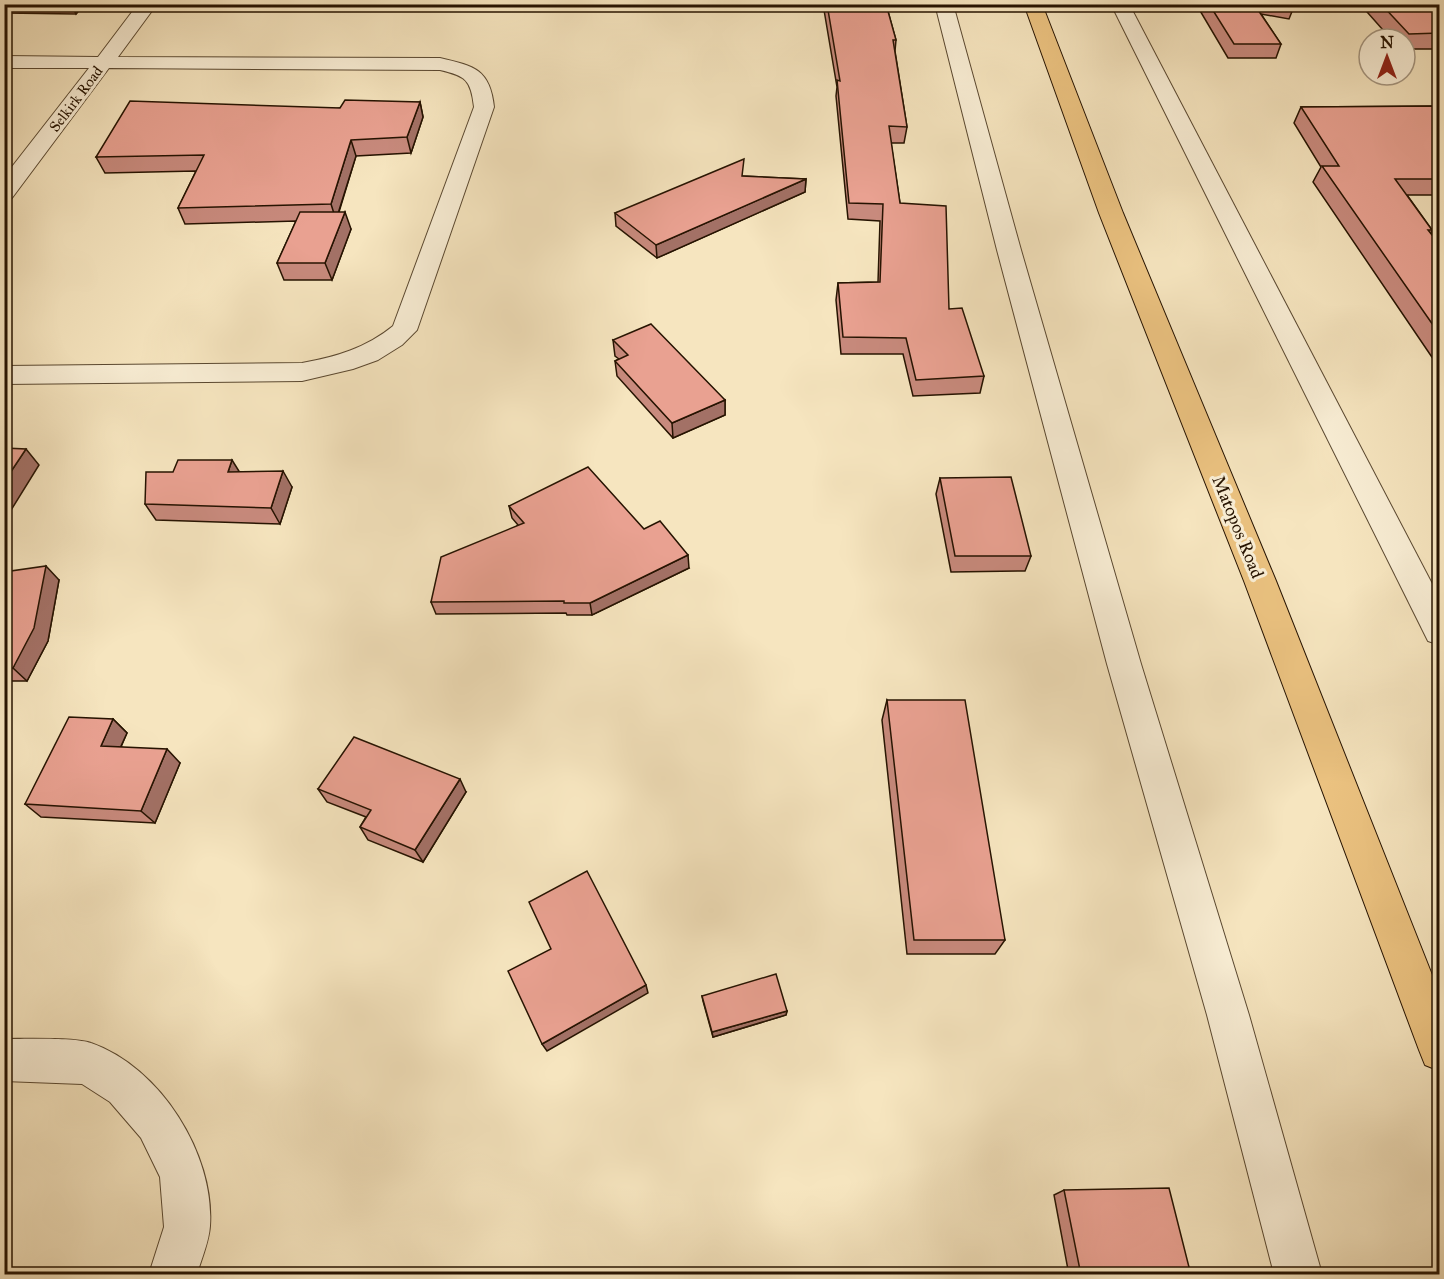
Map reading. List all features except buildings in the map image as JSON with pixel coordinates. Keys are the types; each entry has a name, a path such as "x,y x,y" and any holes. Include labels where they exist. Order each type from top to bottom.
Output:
{"main road":[{"name":"Matopos Road","path":"1033,4 1111,213 1260,581 1440,1050"}],"street":[{"name":"Selkirk Road","path":"4,193 148,4"},
{"path":"944,4 1121,653 1228,1015 1298,1275"},
{"path":"1120,4 1440,632"},
{"path":"4,62 441,64 461,69 478,78 483,92 484,107 404,330 388,345 359,359 333,367 302,372 4,375"},
{"path":"4,1060 88,1063 125,1087 157,1122 183,1174 186,1227 173,1275"}]}
